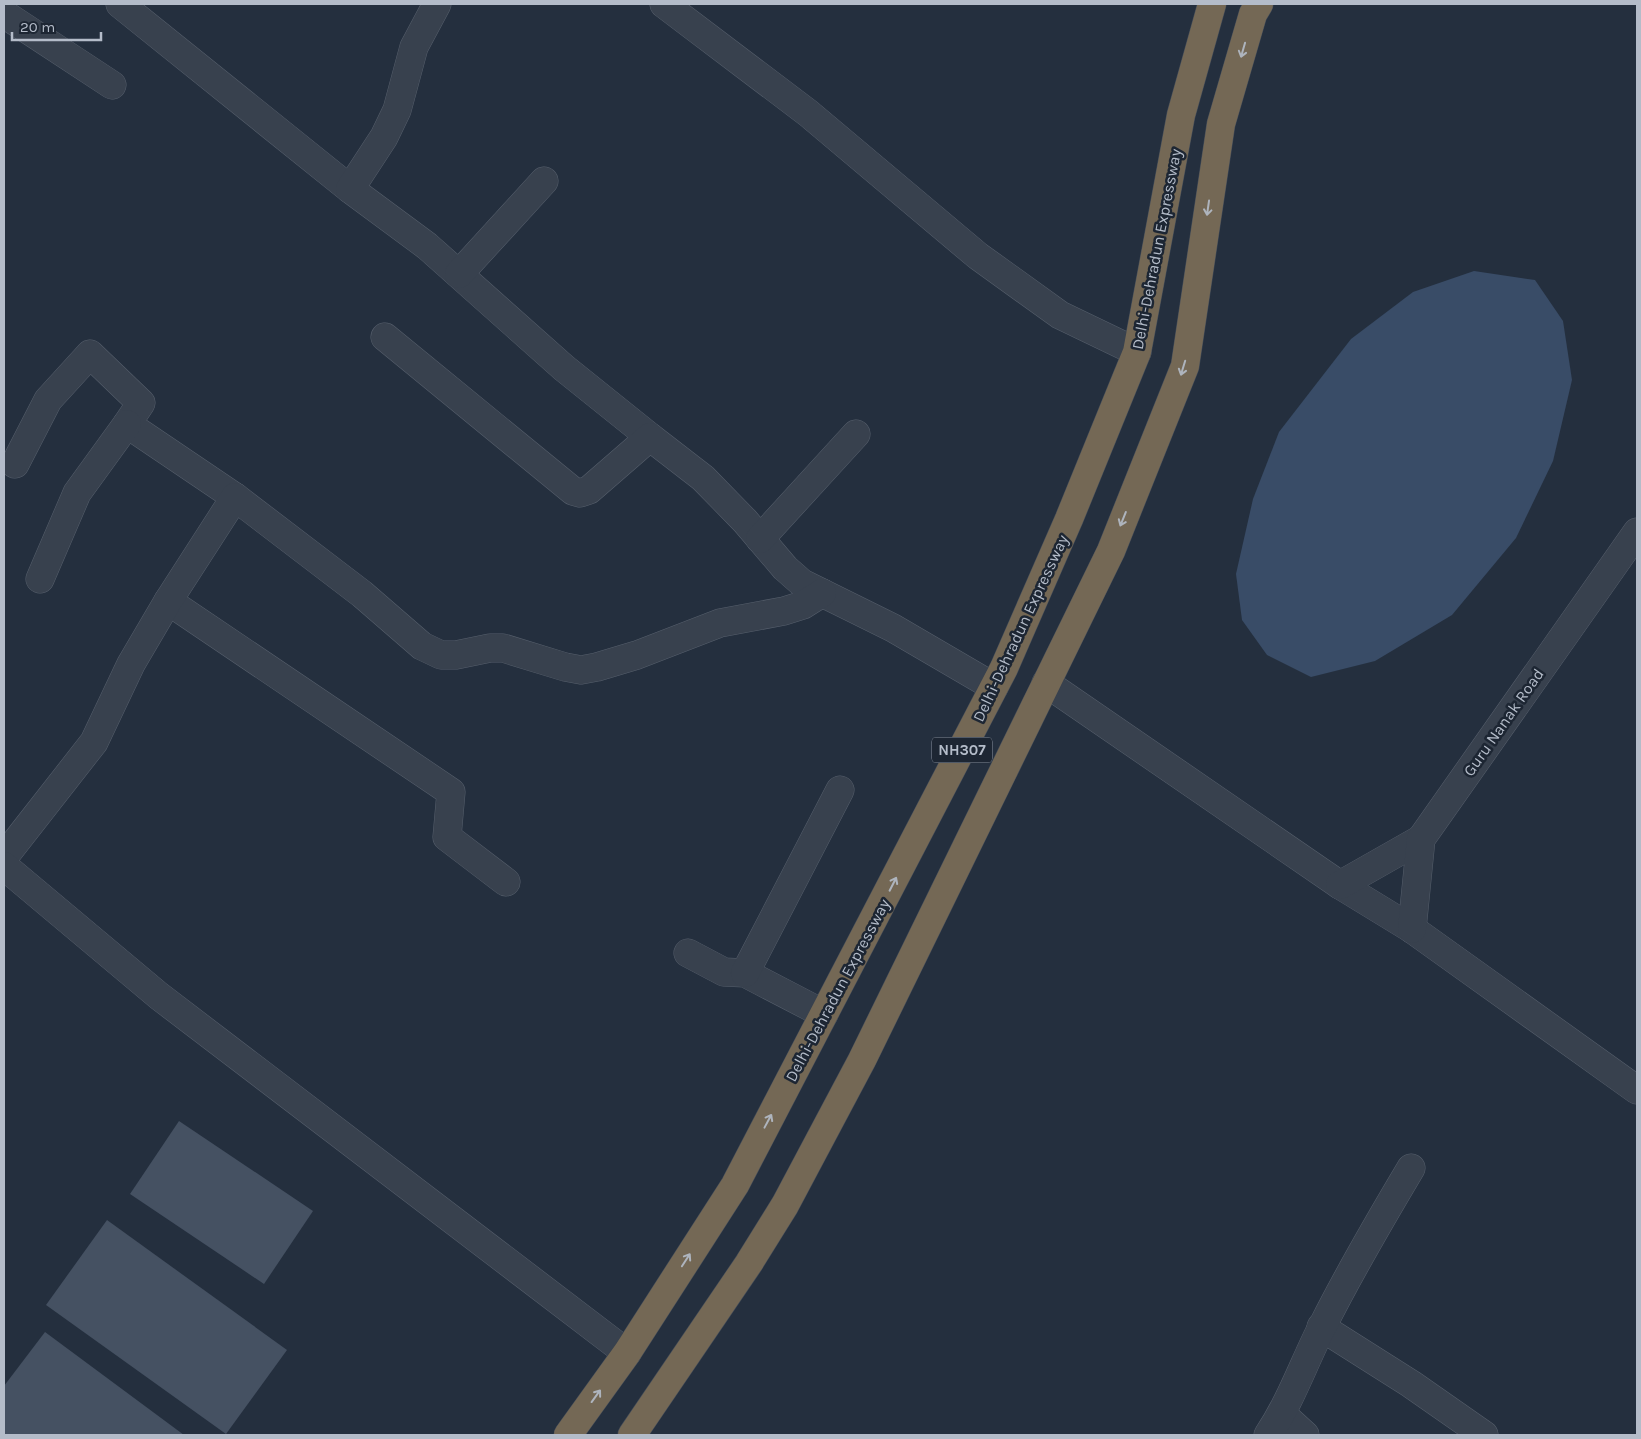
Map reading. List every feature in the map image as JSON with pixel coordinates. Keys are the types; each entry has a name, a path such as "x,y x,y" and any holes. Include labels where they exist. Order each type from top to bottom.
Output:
{"highway":[{"name":"Delhi-Dehradun Expressway","path":"568,1435 627,1353 735,1184 994,687 1070,519 1137,352 1181,115 1212,4"},
{"name":"NH307","path":"632,1435 749,1263 785,1205 862,1060 1111,550 1185,366 1221,124 1253,14 1259,4"}],"street":[{"path":"120,4 350,189 427,246 564,368 703,478 796,578 893,628 994,687"},
{"path":"350,189 384,137 397,110 414,47 437,4"},
{"path":"664,4 808,112 978,256 1060,315 1137,352"},
{"path":"4,14 112,85"},
{"path":"459,274 544,181"},
{"path":"385,337 573,491 580,493 590,490 650,437"},
{"path":"15,464 48,400 90,354 141,403 77,493 40,579"},
{"path":"127,424 235,497 362,594 422,646 441,655 456,655 490,648 503,648 581,670 637,655 720,623 803,605 822,592"},
{"path":"760,539 856,434"},
{"path":"4,857 94,742 131,664 168,601 235,497"},
{"name":"Guru Nanak Road","path":"1412,929 1421,839 1637,532"},
{"path":"168,601 451,792 447,837 506,882"},
{"path":"1046,683 1340,885 1412,929 1637,1090"},
{"path":"746,973 840,790"},
{"path":"1340,885 1421,839"},
{"path":"4,866 159,996 627,1353"},
{"path":"688,953 724,972 746,973 824,1014"},
{"path":"1305,1435 1275,1425 1355,1262 1411,1168"},
{"path":"1322,1327 1411,1384 1484,1435"}],"water":[{"path":"1474,271 1535,280 1563,321 1572,380 1553,461 1516,538 1452,615 1375,661 1311,677 1267,655 1242,620 1236,574 1253,499 1279,432 1351,339 1413,292"}],"building":[{"path":"179,1121 313,1211 264,1284 130,1194"},
{"path":"107,1220 287,1350 226,1434 46,1305"},
{"path":"45,1332 184,1435 4,1435 4,1386"}]}
